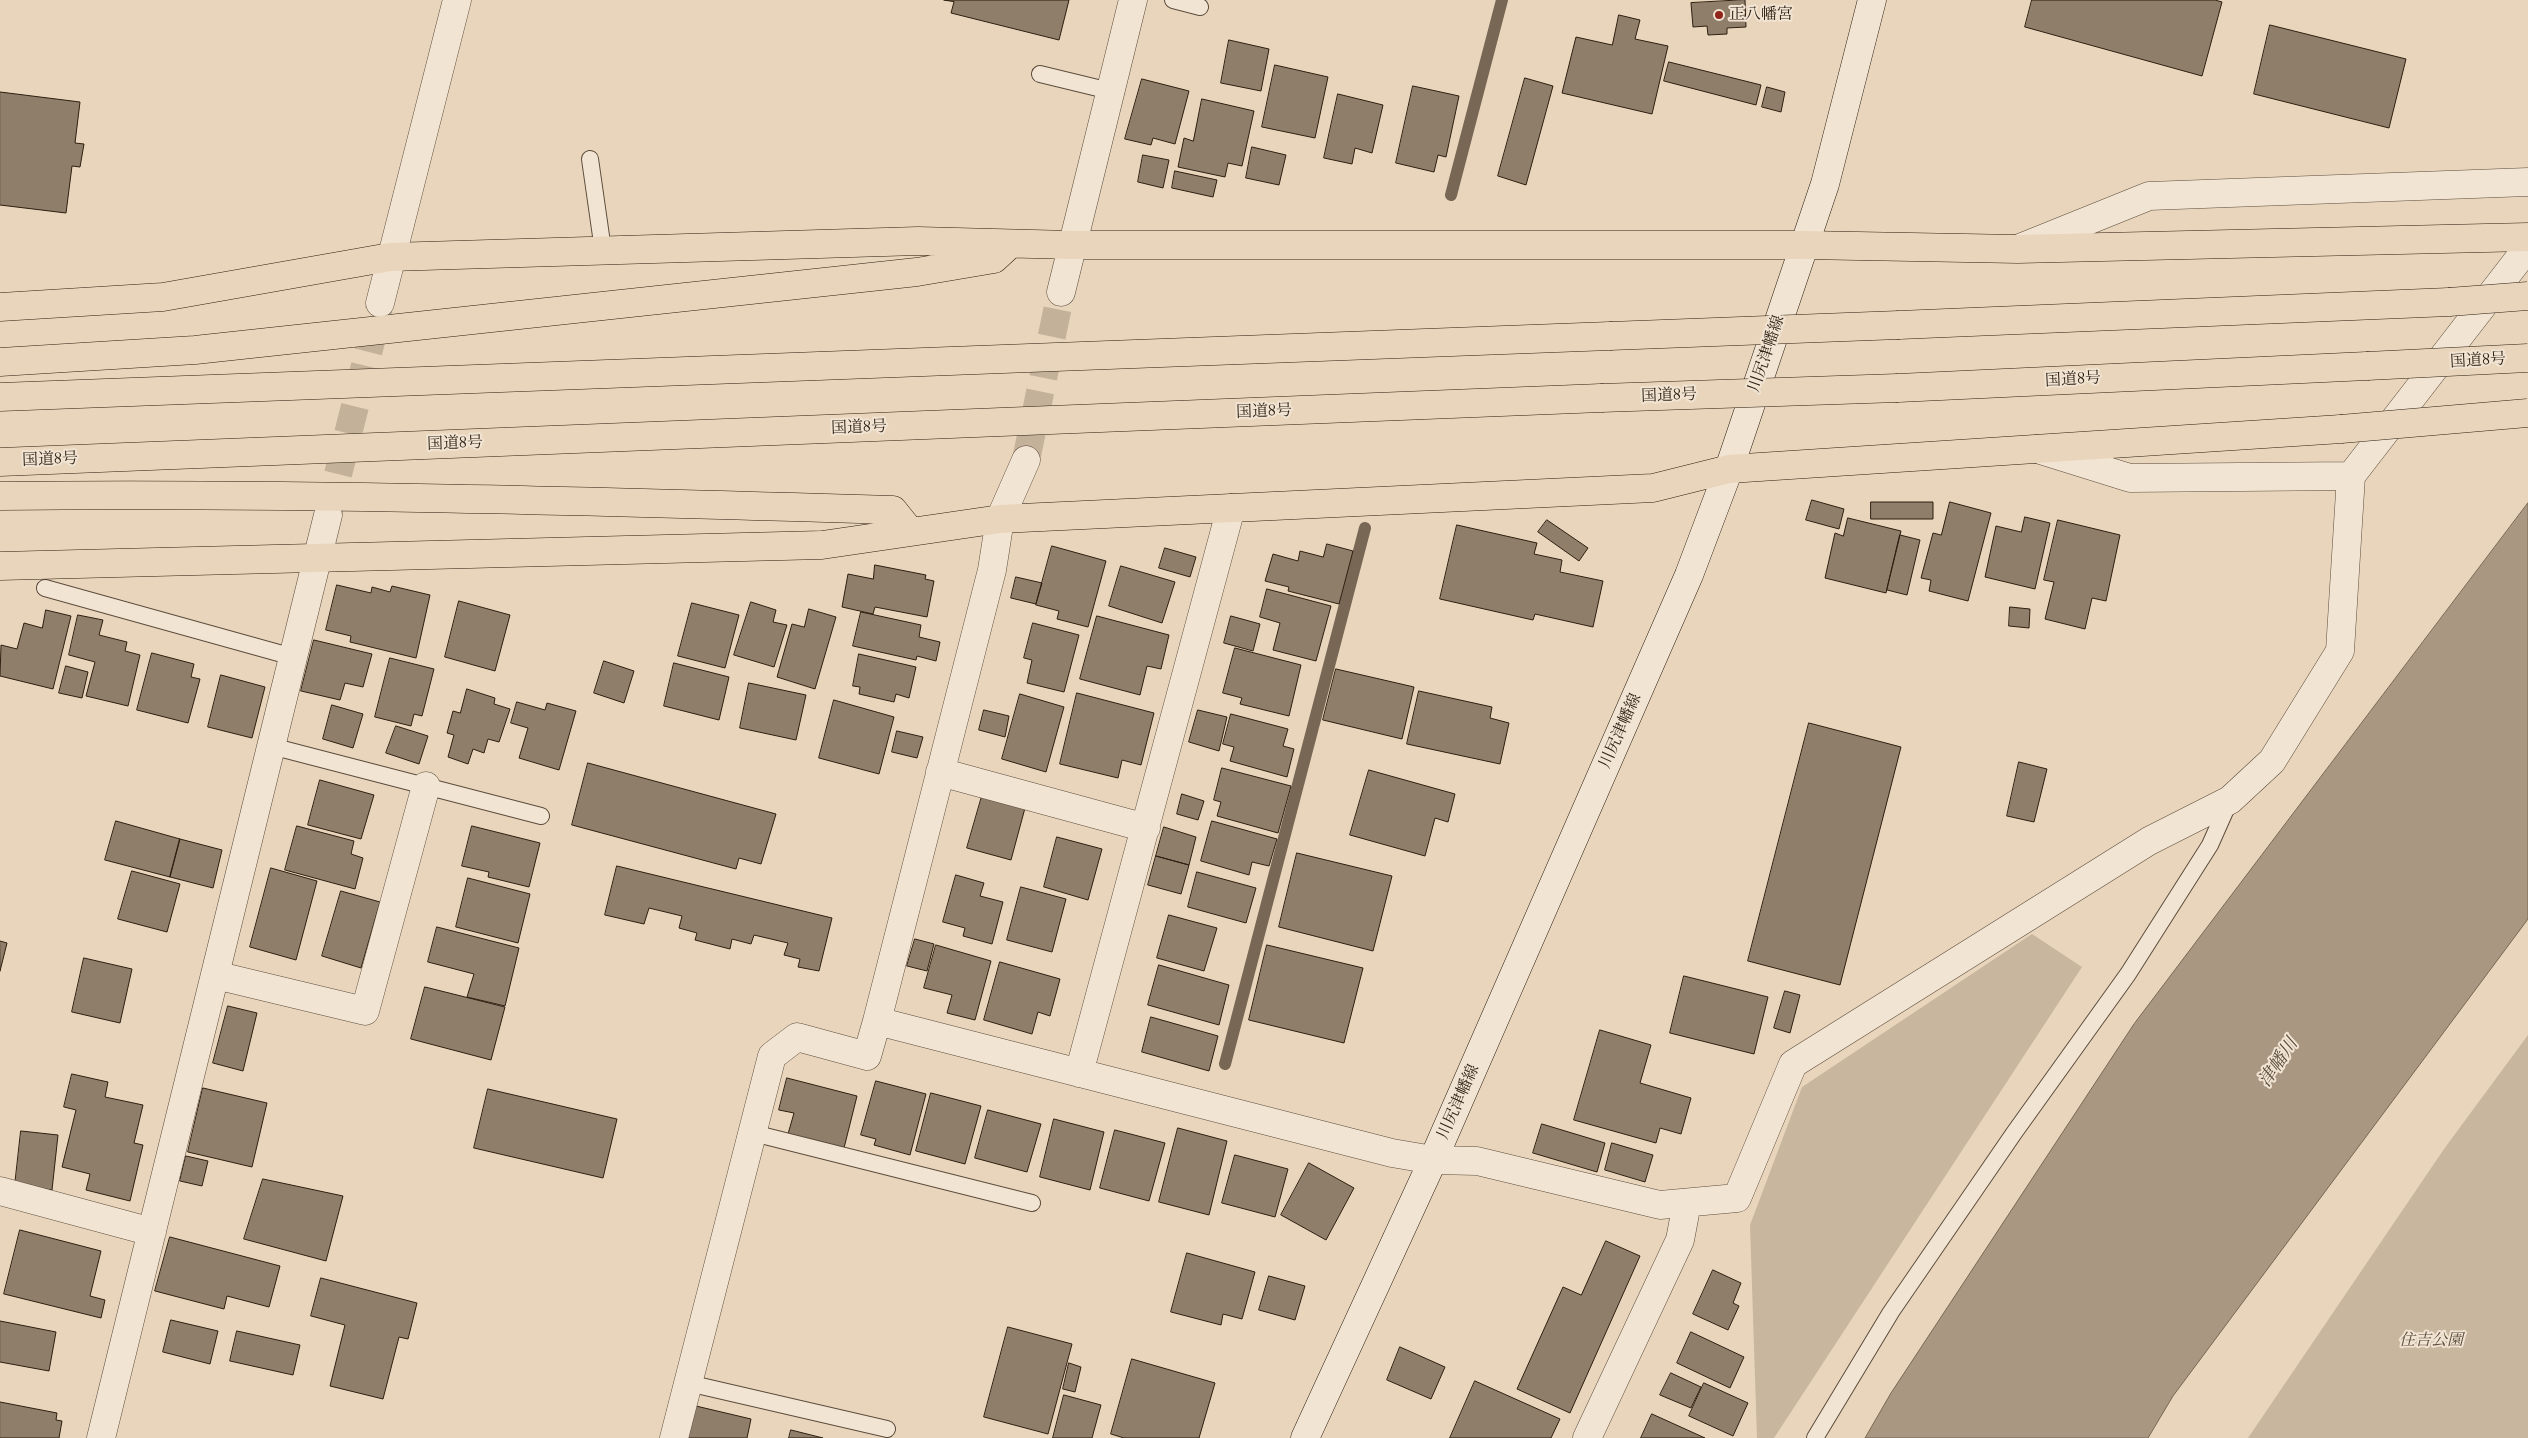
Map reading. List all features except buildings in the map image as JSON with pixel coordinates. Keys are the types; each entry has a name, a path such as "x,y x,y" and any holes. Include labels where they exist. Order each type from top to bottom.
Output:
{"highway":[{"path":"0,307 163,297 390,257 918,241 1071,245 1804,245 2018,249 2438,241 2528,237"},
{"path":"0,362 195,350 917,272 994,259 1012,243"},
{"path":"0,397 1899,325 2449,302 2528,296"},
{"name":"国道8号","path":"0,462 1601,398 1898,388 2528,358"},
{"path":"0,566 317,560 822,545 1000,519 1653,488 1729,469 2341,430 2528,413"},
{"path":"0,496 181,494 349,496 893,510 910,531"}],"street":[{"path":"380,303 390,257 457,0"},
{"path":"1061,292 1071,245 1133,0"},
{"name":"川尻津幡線","path":"1305,1438 1434,1160 1690,575 1729,469 1825,184 1872,0"},
{"path":"2018,249 2149,196 2528,182"},
{"path":"877,1021 1392,1153 1434,1160 1477,1161 1660,1206 1737,1198 1793,1064 2149,841 2230,800 2272,761 2340,651 2351,476 2528,247"},
{"path":"2036,449 2130,478 2351,476"},
{"path":"674,1438 772,1056 797,1037 867,1056 992,570 1000,519 1026,460"},
{"path":"1080,1073 1232,508"},
{"path":"102,1438 328,515"},
{"path":"940,772 1146,828"},
{"path":"215,975 366,1011 426,786"},
{"path":"0,1191 152,1232"},
{"path":"1587,1438 1680,1240 1688,1203"}],"lane":[{"path":"1173,0 1200,7"},
{"path":"1040,74 1110,91"},
{"path":"590,159 603,250"},
{"path":"45,588 293,657"},
{"path":"271,746 541,816"},
{"path":"1815,1438 1891,1312 2014,1133 2128,974 2210,845 2230,800"},
{"path":"752,1133 1032,1203"},
{"path":"688,1383 887,1429"}],"green space":[{"path":"2032,934 2082,967 1774,1438 1757,1438 1750,1225 1802,1087"},
{"name":"住吉公園","path":"2528,1035 2528,1438 2248,1438 2444,1149"}],"water":[{"name":"津幡川","path":"2528,503 2528,919 2173,1396 2148,1438 1865,1438 1891,1393 2134,1024"}],"waterway":[{"path":"1451,195 1502,0"},
{"path":"1225,1064 1365,528"}],"tunnel":[{"path":"1026,460 1061,292"},
{"path":"328,515 379,309"}],"place":[{"name":"正八幡宮","path":"1719,15"}]}
